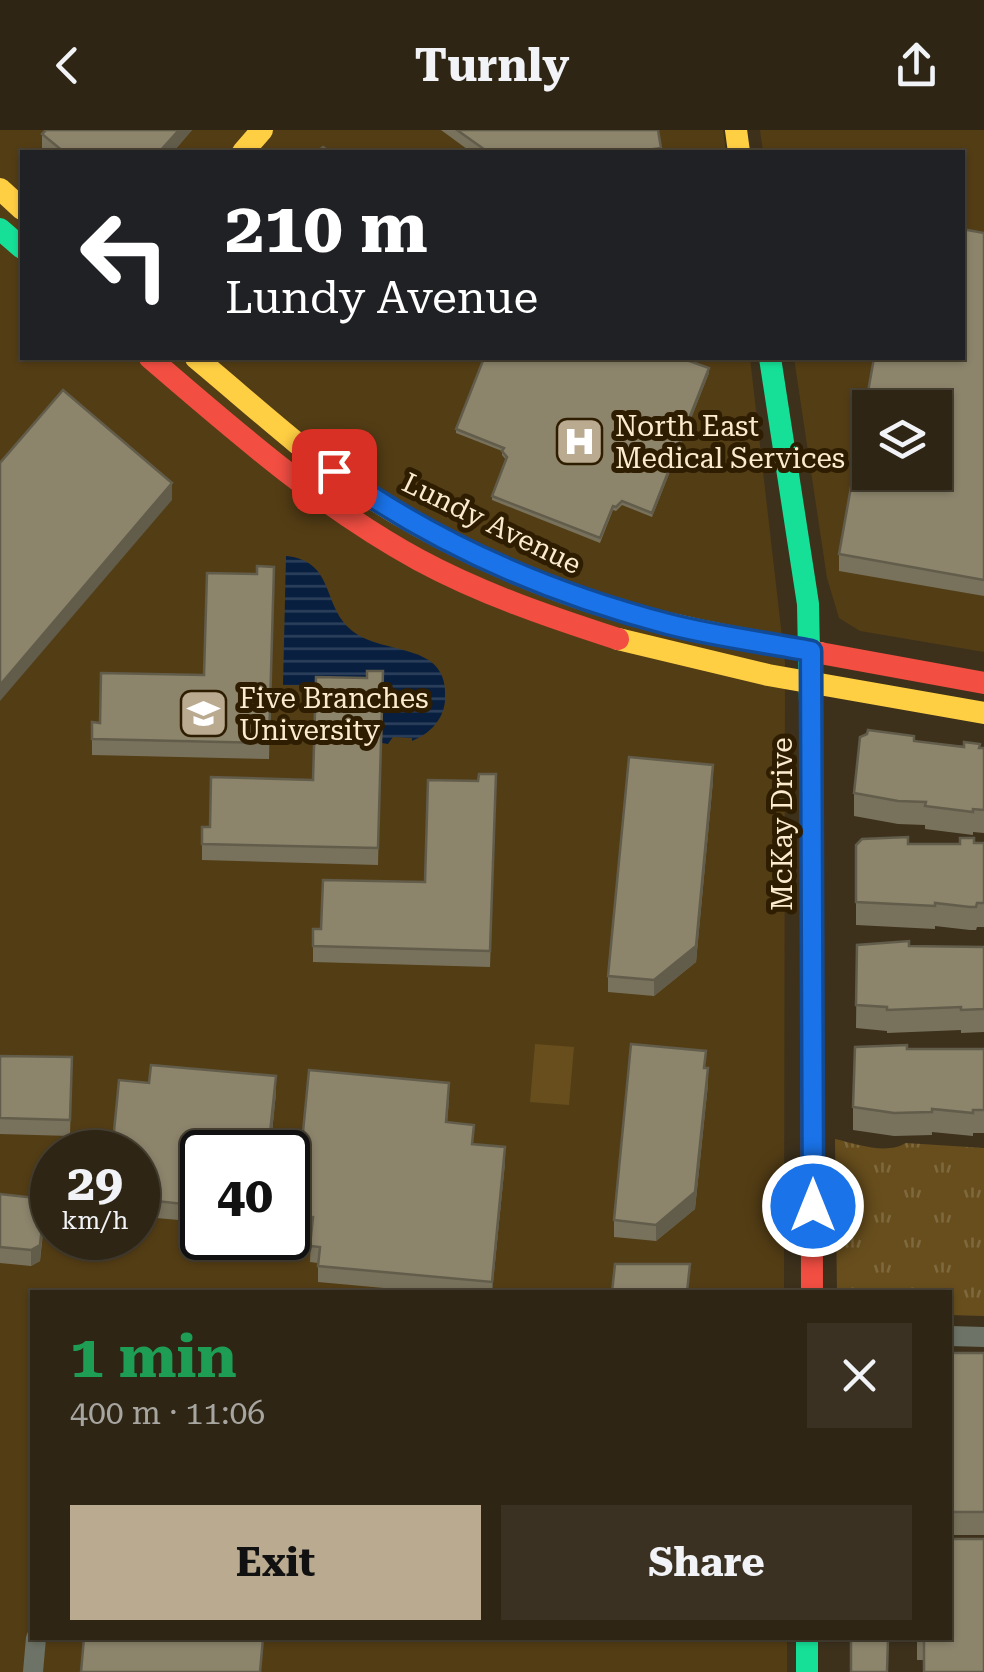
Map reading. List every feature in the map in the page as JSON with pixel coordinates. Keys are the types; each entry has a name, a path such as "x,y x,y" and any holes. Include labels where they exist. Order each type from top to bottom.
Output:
{"main road":[{"path":"244,150 262,130"},
{"path":"0,190 20,207"},
{"path":"0,229 20,246"},
{"path":"152,360 322,500 422,562 536,614 612,640 692,660 984,713"},
{"name":"Lundy Avenue","path":"198,360 312,455 358,488 402,516 532,581 670,624 984,683"},
{"name":"McKay Drive","path":"770,360 808,604 811,651 812,1290"},
{"path":"807,1640 807,1672"}],"street":[{"path":"952,1336 984,1337"},
{"path":"33,1672 36,1640"}],"shaded area":[{"path":"0,130 723,130 726,150 20,150 20,360 750,360 785,663 784,1290 30,1290 30,1640 787,1640 787,1672 0,1672"},
{"path":"760,130 984,130 984,652 860,631 839,618 827,578 794,360 965,360 965,150 763,150"}],"green space":[{"path":"535,1044 574,1047 569,1105 530,1102"},
{"path":"835,1139 881,1148 906,1143 984,1148 984,1316 952,1315 952,1290 837,1290"}],"water":[{"path":"286,556 301,559 320,574 349,628 362,637 425,658 437,667 444,681 445,701 438,721 429,731 412,741 393,737 388,744 382,743 384,687 283,685"}],"building":[{"path":"46,130 179,130 161,150 62,150 42,134"},
{"path":"457,130 658,130 661,148 647,150 485,150"},
{"path":"965,230 984,233 984,580 839,554 852,481 852,490 952,490 952,390 868,390 874,360 965,360"},
{"name":"North East Medical Services","path":"483,360 687,360 709,368 652,513 622,501 613,506 600,538 492,496 507,457 504,448 456,429"},
{"path":"63,390 172,483 0,685 0,463"},
{"path":"257,566 274,567 269,743 92,739 92,722 100,723 101,673 204,675 207,573 257,574"},
{"path":"367,671 383,671 378,848 202,844 202,827 210,827 211,777 313,780 316,677 367,678"},
{"path":"868,730 914,736 914,741 964,747 964,742 980,744 979,748 984,748 984,810 925,806 926,802 854,793 860,737"},
{"path":"629,757 713,765 696,946 654,980 608,976"},
{"path":"479,774 496,774 490,951 313,946 313,929 321,929 323,880 425,882 428,780 478,781"},
{"path":"908,837 908,844 960,844 960,838 984,843 984,903 970,907 856,902 856,845 862,839"},
{"path":"909,941 909,946 984,947 984,1009 887,1010 856,1005 857,945"},
{"path":"631,1044 706,1051 704,1068 708,1068 695,1192 656,1225 614,1220"},
{"path":"907,1045 907,1049 984,1049 984,1110 894,1113 853,1107 855,1047"},
{"path":"0,1056 72,1057 70,1120 0,1118"},
{"path":"151,1065 276,1076 270,1130 180,1130 180,1204 160,1201 160,1130 114,1130 119,1080 149,1083"},
{"path":"309,1070 449,1083 446,1122 474,1125 472,1144 505,1147 492,1282 318,1266 320,1247 310,1246 310,1130 303,1130"},
{"path":"0,1194 30,1197 30,1250 0,1247"},
{"path":"615,1264 690,1264 687,1290 612,1290"},
{"path":"952,1353 984,1353 984,1512 952,1512"},
{"path":"952,1539 984,1539 984,1672 924,1672 924,1640 952,1640"},
{"path":"84,1640 263,1640 260,1672 81,1672"},
{"path":"851,1640 888,1640 887,1672 851,1672"}],"traffic: fast":[{"path":"0,229 20,246"},
{"path":"770,360 808,604 811,752"},
{"path":"807,1640 807,1672"}],"traffic: slow":[{"path":"245,150 262,130"},
{"path":"736,130 739,150"},
{"path":"0,189 20,207"},
{"path":"198,360 356,488 472,554 567,594 624,612 820,653"},
{"path":"618,639 768,675 984,713"}],"traffic: jam":[{"path":"152,360 279,466 383,539 492,594 618,639"},
{"path":"820,653 984,683"},
{"path":"811,752 812,1290"}],"place":[{"name":"North East Medical Services","path":"580,442"},
{"name":"Five Branches University","path":"204,714"}],"route":[{"path":"334,471 402,516 532,581 670,624 811,651 813,1206"}]}
